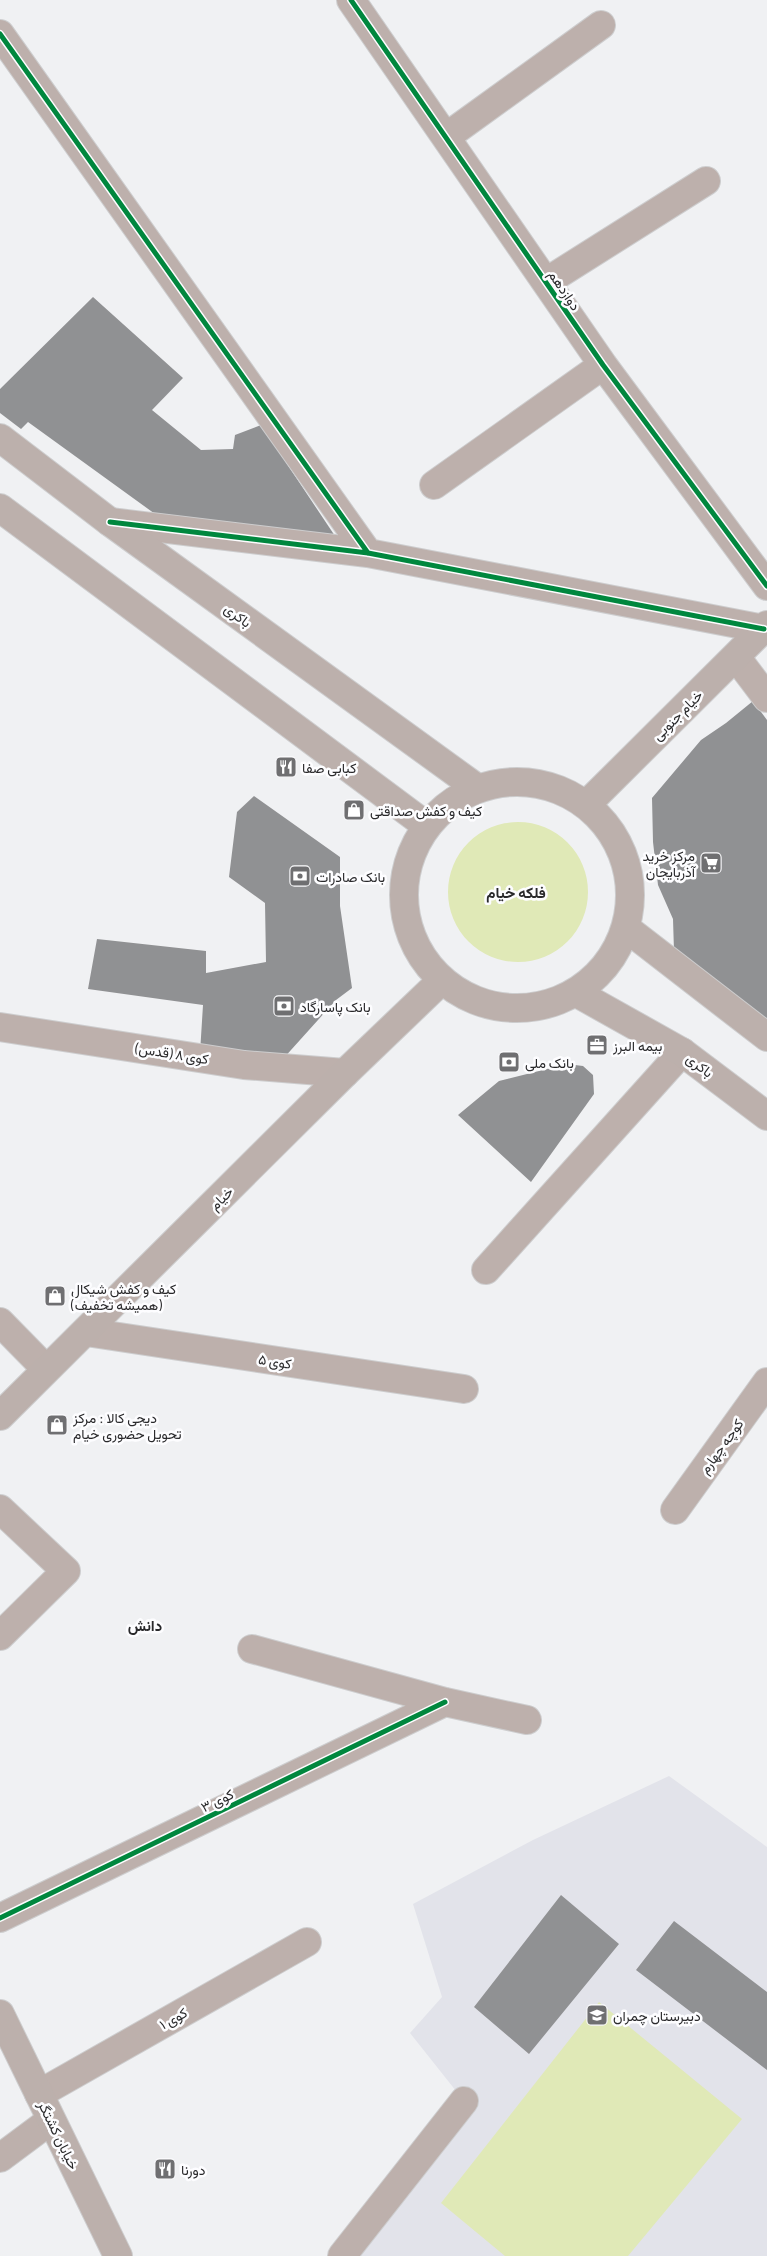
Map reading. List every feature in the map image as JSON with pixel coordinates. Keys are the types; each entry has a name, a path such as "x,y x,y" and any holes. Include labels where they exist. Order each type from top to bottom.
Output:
{"main road":[{"name":"باکری","path":"0,438 110,522 477,788"},
{"path":"0,508 427,826"},
{"name":"خیام جنوبی","path":"586,805 765,627"},
{"path":"506,781 535,782 564,791 586,805 606,824 620,847 629,882 630,900 626,928 614,953 598,975 575,992 549,1004 522,1008 493,1006 466,996 442,980 424,959 409,927 404,892 410,857 427,826 449,803 477,788 506,781"},
{"path":"626,928 767,1037"},
{"name":"خیام","path":"0,1416 345,1073 442,980"},
{"name":"باکری","path":"575,992 682,1052 767,1116"},
{"name":"خیابان کشتگر","path":"0,2014 118,2256"}],"street":[{"name":"دوازدهم","path":"351,0 603,365 767,586"},
{"path":"446,137 601,25"},
{"path":"0,34 368,553"},
{"path":"546,282 706,181"},
{"path":"434,485 603,365"},
{"path":"110,522 368,553 765,627"},
{"path":"736,657 767,698"},
{"name":"کوی ۸ (قدس)","path":"0,1027 244,1065 345,1073"},
{"path":"486,1270 682,1052"},
{"path":"0,1322 46,1369"},
{"name":"کوی ۵","path":"86,1332 464,1389"},
{"name":"کوچه چهارم","path":"675,1510 767,1382"},
{"path":"0,1509 66,1571 0,1636"},
{"path":"252,1649 444,1702 527,1720"},
{"name":"کوی ۳","path":"0,1918 444,1702"},
{"name":"کوی ۱","path":"39,2094 307,1942"},
{"path":"342,2256 464,2101"},
{"path":"0,2158 51,2120"}],"shaded area":[{"name":"دبیرستان چمران","path":"669,1776 767,1847 767,2256 342,2256 464,2101 410,2033 442,1997 413,1904 533,1840"}],"green space":[{"path":"518,822 532,823 545,827 567,843 583,865 587,878 587,906 583,919 567,941 545,957 532,961 518,962 504,961 491,957 469,941 453,919 449,906 448,892 449,878 453,865 469,843 491,827 504,823"},
{"path":"599,2002 742,2119 628,2256 505,2256 441,2203"}],"building":[{"path":"93,297 183,378 152,410 201,450 233,449 235,435 261,425 335,536 252,529 252,525 199,519 162,519 28,422 21,429 0,413 0,389"},
{"name":"مرکز خرید آذربایجان","path":"753,701 767,720 767,1023 674,951 673,919 658,885 653,842 652,798 701,740"},
{"path":"254,796 340,857 340,906 352,988 336,1000 282,1060 200,1053 203,1005 88,989 97,939 206,951 206,973 266,962 265,903 229,877 237,812"},
{"path":"567,1064 583,1066 593,1075 594,1094 531,1182 458,1115 499,1081"},
{"path":"561,1895 619,1944 529,2054 474,2007"},
{"path":"674,1921 767,1992 767,2070 636,1970"}],"cycle path":[{"path":"351,0 603,365 767,586"},
{"path":"0,34 368,553"},
{"path":"110,522 368,553 764,629"},
{"path":"0,1918 445,1702"}],"place":[{"name":"کبابی صفا","path":"286,767"},
{"name":"کیف و کفش صداقتی","path":"354,810"},
{"name":"مرکز خرید آذربایجان","path":"711,863"},
{"name":"بانک صادرات","path":"300,876"},
{"name":"بانک پاسارگاد","path":"284,1006"},
{"name":"بیمه البرز","path":"597,1045"},
{"name":"بانک ملی","path":"509,1062"},
{"name":"کیف و کفش شیکال (همیشه تخفیف)","path":"55,1296"},
{"name":"دیجی کالا : مرکز تحویل حضوری خیام","path":"57,1425"},
{"name":"دبیرستان چمران","path":"597,2015"},
{"name":"دورنا","path":"165,2169"}],"district":[{"name":"فلکه خیام","path":"516,892"},
{"name":"دانش","path":"145,1625"}]}
